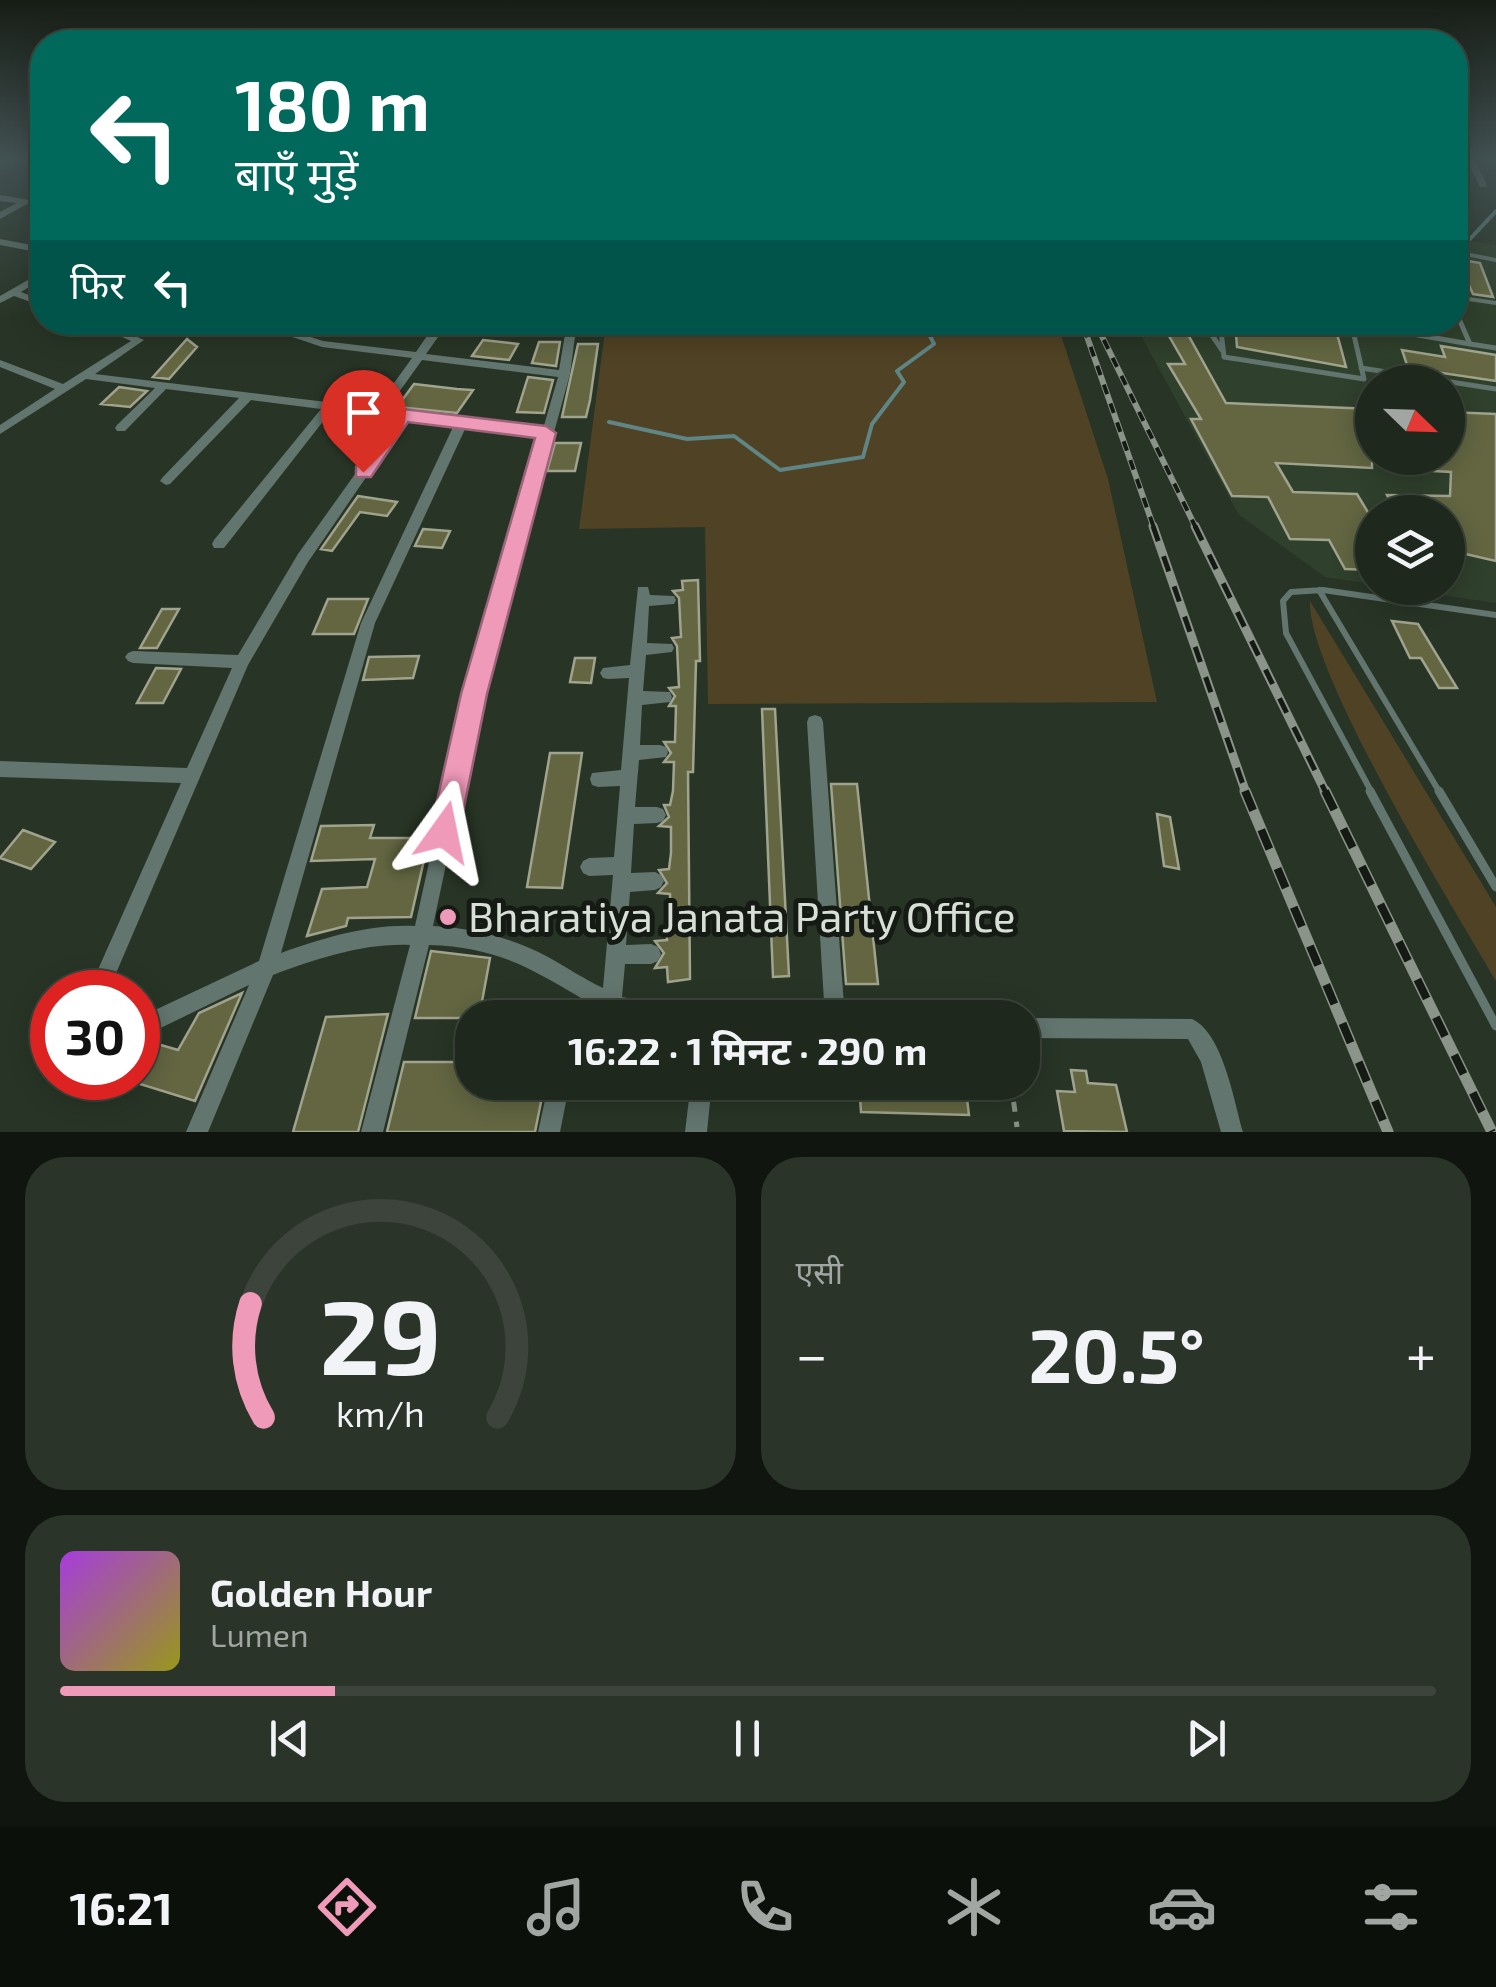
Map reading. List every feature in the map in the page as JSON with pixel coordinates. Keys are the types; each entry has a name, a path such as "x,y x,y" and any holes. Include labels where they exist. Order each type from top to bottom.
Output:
{"street":[{"path":"0,242 30,248"},
{"path":"0,300 30,283"},
{"path":"13,292 30,298"},
{"path":"0,430 139,340 126,335"},
{"path":"294,335 322,344 418,358 564,374"},
{"path":"379,412 438,335"},
{"path":"372,1132 422,935 474,694 564,374 570,335"},
{"path":"0,363 66,389"},
{"path":"87,376 546,433"},
{"path":"120,428 164,385"},
{"path":"166,481 248,396"},
{"path":"219,544 329,406"},
{"path":"108,970 242,662 303,558 403,415"},
{"path":"198,1132 268,963 368,623 462,422"},
{"path":"160,1018 268,963 346,941 422,935 500,946 606,1000 616,955 643,596 669,600"},
{"path":"639,649 666,648"},
{"path":"133,658 242,662"},
{"path":"608,672 637,672"},
{"path":"635,698 664,697"},
{"path":"815,722 834,1000"},
{"path":"631,753 660,752"},
{"path":"0,769 192,776"},
{"path":"598,780 629,778"},
{"path":"626,816 657,815"},
{"path":"589,867 655,881"},
{"path":"616,955 651,954"},
{"path":"1040,1028 1192,1029 1200,1035 1232,1132"},
{"path":"550,1132 556,1100"},
{"path":"696,1132 700,1100"}],"lane":[{"path":"1468,255 1496,260"},
{"path":"1468,299 1496,303"},
{"path":"1212,335 1224,352"},
{"path":"1222,335 1224,357 1355,379"},
{"path":"1354,335 1360,365"},
{"path":"1419,335 1496,348"},
{"path":"1466,335 1470,344"},
{"path":"1465,384 1496,389"},
{"path":"1496,615 1319,590 1291,592 1283,601 1286,633 1496,1026"},
{"path":"1319,590 1496,887"}],"path":[{"path":"1013,1100 1017,1127"}],"shaded area":[{"path":"1468,241 1496,245 1496,603 1465,598 1465,495 1355,495 1355,581 1325,577 1239,515 1141,335 1468,335"},
{"path":"604,335 1061,335 1108,479 1157,702 708,704 705,527 579,529"},
{"path":"1310,601 1496,907 1496,981 1357,734 1315,635"}],"building":[{"path":"1468,261 1480,263 1493,297 1473,294 1468,283"},
{"path":"1168,335 1188,335 1226,403 1355,408 1355,467 1276,463 1293,492 1357,494 1355,569 1345,569 1329,540 1290,539 1268,497 1232,496 1191,419 1201,419 1168,364 1185,364"},
{"path":"1236,335 1337,335 1346,367 1237,347"},
{"path":"187,339 197,347 169,379 153,377"},
{"path":"483,340 518,344 509,360 472,356"},
{"path":"539,342 560,342 556,366 532,363"},
{"path":"578,344 598,344 590,400 586,417 562,417"},
{"path":"1441,346 1496,355 1496,381 1465,376 1465,365 1407,365 1402,350 1445,357"},
{"path":"528,377 553,380 544,413 517,412"},
{"path":"414,384 473,390 457,413 397,407"},
{"path":"119,387 147,391 130,407 101,404"},
{"path":"1465,413 1496,414 1496,561 1465,554 1465,495 1450,495 1451,475 1465,475"},
{"path":"555,443 581,443 575,471 547,471"},
{"path":"358,496 397,502 387,516 360,512 332,551 321,549"},
{"path":"423,529 450,531 442,548 415,546"},
{"path":"698,580 700,661 696,661 693,772 688,772 690,979 668,982 667,967 655,968 664,953 655,941 667,940 666,922 671,922 670,894 658,893 667,883 659,870 669,869 671,853 671,827 659,826 669,817 664,805 670,805 673,791 674,762 664,762 671,753 664,742 675,742 676,706 669,706 675,696 669,688 679,687 677,646 672,638 681,637 679,598 673,591 683,590 682,581"},
{"path":"328,599 368,599 354,634 313,634"},
{"path":"162,609 179,609 157,648 140,648"},
{"path":"1392,621 1418,624 1457,688 1439,688 1421,658 1410,658"},
{"path":"419,656 413,678 363,680 369,657"},
{"path":"575,658 595,658 591,683 570,682"},
{"path":"156,668 181,669 163,703 137,703"},
{"path":"762,709 775,709 789,976 773,977"},
{"path":"550,753 582,753 562,888 527,887"},
{"path":"831,784 857,784 878,984 846,984"},
{"path":"1157,814 1170,817 1179,869 1164,866"},
{"path":"374,825 370,838 429,838 411,917 348,918 346,926 307,936 322,889 367,887 375,859 311,861 321,826"},
{"path":"23,830 55,842 31,869 0,858"},
{"path":"431,951 490,958 482,1000 455,1000 455,1018 415,1018"},
{"path":"242,993 195,1101 160,1090 160,1045 178,1050 199,1013"},
{"path":"388,1014 358,1132 293,1132 326,1017"},
{"path":"404,1062 455,1062 455,1100 541,1100 535,1132 387,1132"},
{"path":"1071,1070 1086,1071 1088,1083 1116,1085 1127,1132 1064,1131 1057,1091 1075,1092"},
{"path":"860,1100 967,1100 969,1115 861,1112"}],"waterway":[{"path":"1468,239 1496,211"},
{"path":"609,422 687,439 734,436 780,470 863,457 872,424 904,382 897,371 934,344 930,335"}],"railway":[{"path":"1086,335 1154,528"},
{"path":"1101,335 1196,528"},
{"path":"1153,526 1246,793"},
{"path":"1195,526 1326,793"},
{"path":"1245,791 1388,1132"},
{"path":"1325,791 1492,1132"}],"place":[{"name":"Bharatiya Janata Party Office","path":"448,917"}],"route":[{"path":"363,472 403,415 546,433 474,694 444,832"}]}
